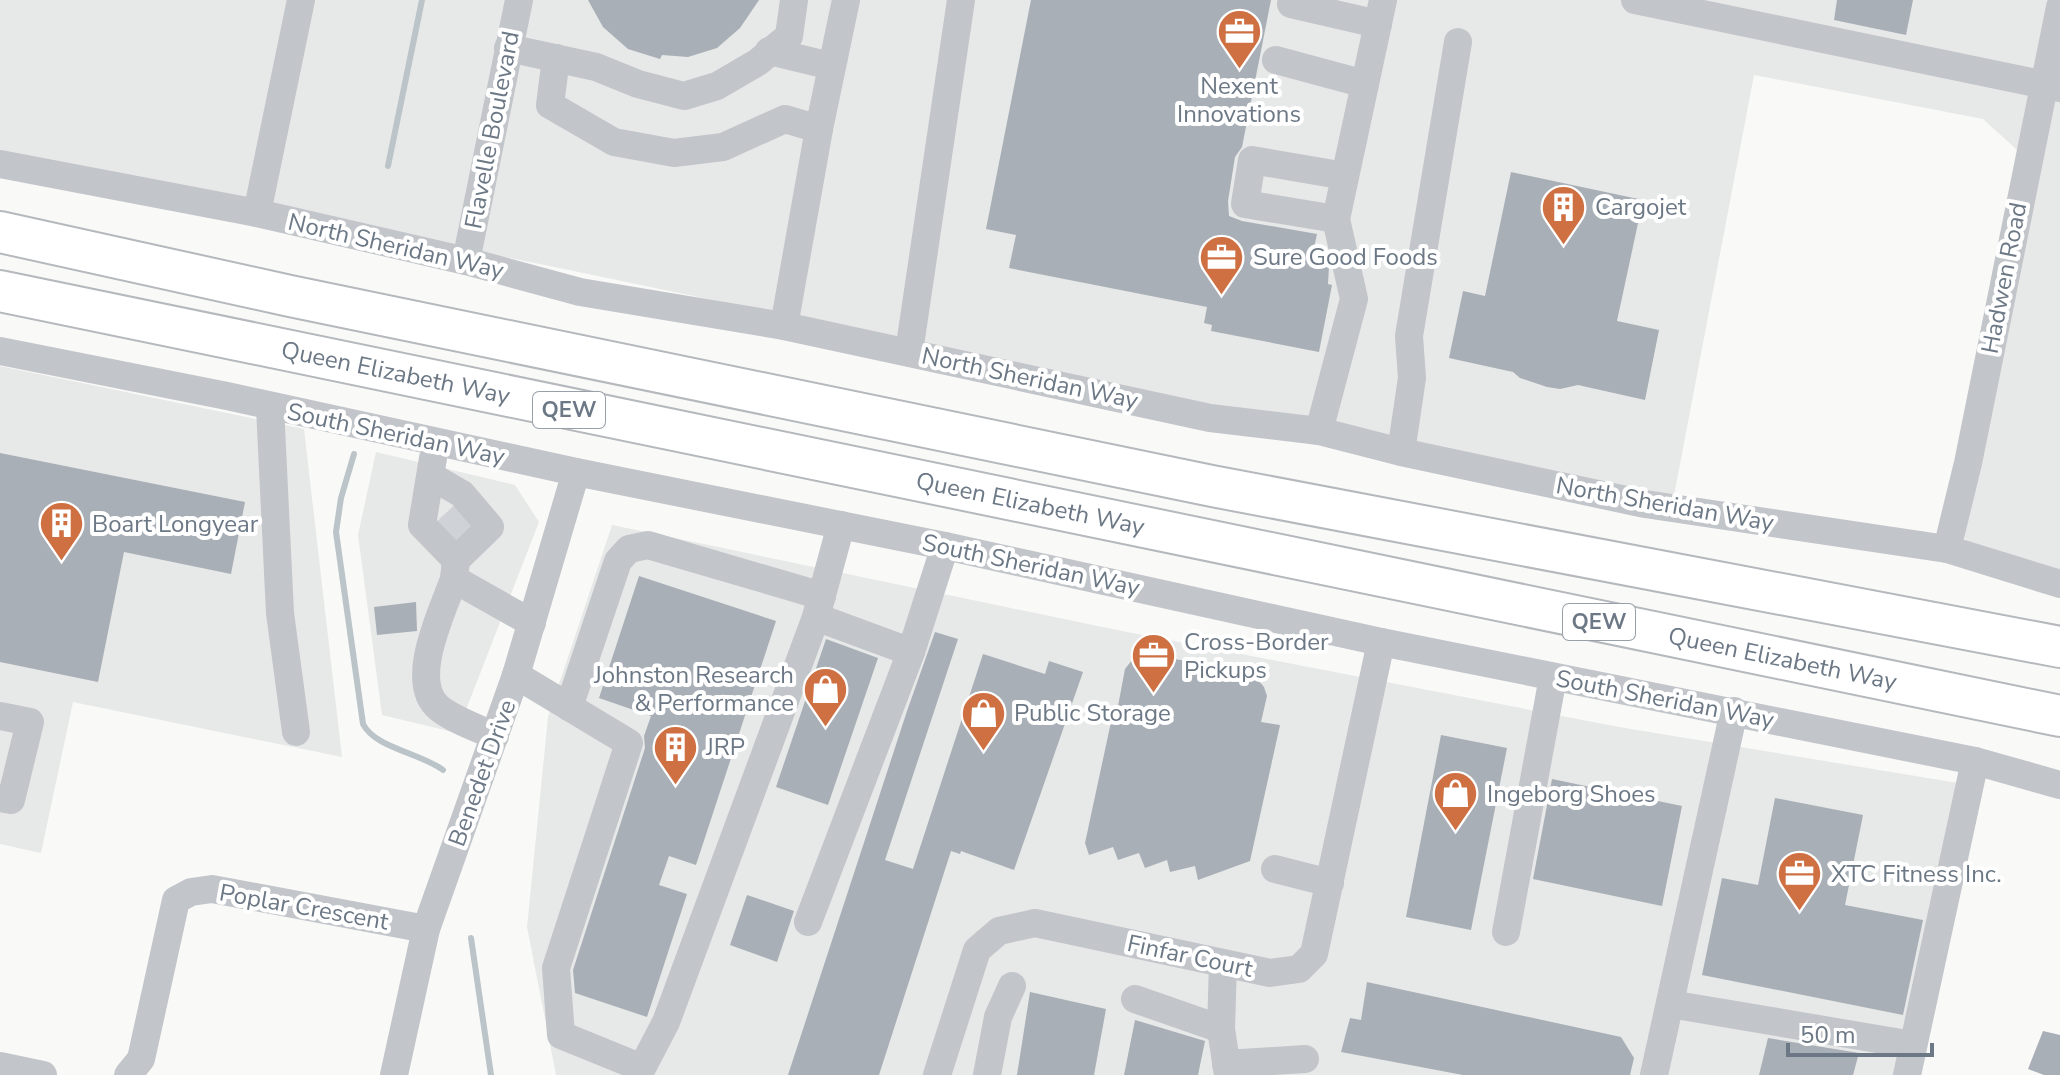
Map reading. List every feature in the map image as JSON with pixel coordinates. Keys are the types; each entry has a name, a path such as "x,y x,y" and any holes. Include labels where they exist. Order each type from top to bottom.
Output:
{"highway":[{"name":"QEW","path":"0,232 290,296 1212,486 2060,647"},
{"name":"Queen Elizabeth Way","path":"0,291 2060,716"}],"street":[{"path":"257,213 301,0"},
{"name":"Flavelle Boulevard","path":"466,261 519,0"},
{"path":"508,48 596,67 638,84 684,96 717,86 758,62 789,36 794,0"},
{"path":"784,326 819,129 846,0"},
{"path":"909,352 961,0"},
{"path":"1635,0 2052,86"},
{"path":"1291,4 1381,12 1336,219 1354,299 1319,431"},
{"name":"Hadwen Road","path":"1947,549 2052,86 2060,7"},
{"path":"1401,452 1412,378 1409,336 1458,42"},
{"path":"769,51 831,66"},
{"path":"556,58 550,105 614,142 674,153 723,147 785,119 819,129"},
{"path":"1276,60 1365,84"},
{"path":"1336,219 1245,204 1252,160 1345,176"},
{"name":"North Sheridan Way","path":"0,164 257,213 466,261 580,292 784,326 1210,418 1319,431 1401,452 1645,504 1947,549 2060,584"},
{"name":"South Sheridan Way","path":"0,351 945,546 1381,642 1975,761 2060,785"},
{"path":"270,407 280,613 296,732"},
{"path":"436,442 450,529 425,670 426,688 441,710 495,736"},
{"name":"Benedet Drive","path":"394,1075 426,929 516,675 576,472"},
{"path":"516,675 629,743 556,968 561,1035 606,1064 642,1068 666,1022 819,606 841,525"},
{"path":"450,529 532,623"},
{"path":"569,707 618,561 629,549 648,545 819,606 911,652"},
{"path":"808,922 911,652 945,546"},
{"name":"Finfar Court","path":"937,1075 977,950 999,931 1035,923 1270,973 1299,969 1314,954 1381,642"},
{"path":"1506,932 1553,677"},
{"path":"1654,1075 1734,711"},
{"path":"0,716 30,722 11,800 0,798"},
{"path":"1907,1075 1975,761"},
{"path":"1275,869 1330,883"},
{"name":"Poplar Crescent","path":"128,1075 141,1059 176,900 191,892 212,889 426,929"},
{"path":"1223,964 1221,1029 1227,1069 1305,1059"},
{"path":"987,1075 998,1017 1012,986"},
{"path":"1135,999 1221,1029"},
{"path":"1670,1004 1913,1045"},
{"path":"0,1066 43,1075"}],"shaded area":[{"path":"0,0 2060,0 2060,572 1982,557 1964,538 1990,346 2027,159 1983,119 1754,75 1673,501 545,265 0,158"},
{"path":"0,366 304,429 342,757 73,702 41,853 0,844"},
{"path":"376,452 515,485 539,522 457,733 382,715 358,535"},
{"path":"612,525 1122,631 1619,727 1982,787 1921,1075 556,1075 527,927 548,717"}],"building":[{"path":"588,0 759,0 740,28 717,48 688,57 662,55 660,59 628,49 603,27"},
{"path":"1031,0 1271,0 1242,147 1235,157 1228,201 1229,216 1317,234 1311,262 1329,266 1328,284 1332,285 1319,352 1211,331 1212,325 1204,323 1207,307 1009,268 1016,235 986,229"},
{"path":"1837,0 1913,0 1906,35 1834,20"},
{"name":"Cargojet","path":"1511,172 1643,200 1617,321 1659,330 1645,400 1578,385 1560,389 1547,387 1520,378 1513,372 1449,358 1463,291 1485,296"},
{"name":"Boart Longyear","path":"0,453 245,502 231,574 124,552 98,682 0,662"},
{"path":"452,508 467,526 456,536 440,519"},
{"name":"JRP","path":"639,576 776,621 696,865 669,856 659,885 687,894 647,1017 575,993 573,970 645,748 644,736 651,716 599,698"},
{"path":"416,602 417,631 377,635 374,607"},
{"path":"935,632 958,639 885,860 913,869 983,654 1045,674 1049,661 1083,672 1014,870 961,851 960,854 951,851 879,1075 788,1075 907,711"},
{"name":"Johnston Research & Performance","path":"826,639 878,658 828,805 776,787"},
{"path":"1145,655 1195,662 1257,679 1264,687 1267,696 1261,722 1280,725 1250,861 1198,880 1195,866 1170,872 1167,860 1145,868 1139,853 1118,860 1113,847 1089,855 1085,843 1125,669 1132,660"},
{"name":"Ingeborg Shoes","path":"1441,735 1507,748 1471,930 1406,917"},
{"path":"1552,779 1682,806 1662,906 1533,879"},
{"name":"XTC Fitness Inc.","path":"1775,798 1863,815 1845,905 1923,920 1903,1015 1702,975 1722,878 1758,885"},
{"path":"747,895 794,911 777,962 730,945"},
{"path":"1367,982 1621,1037 1634,1058 1630,1075 1463,1075 1341,1052 1350,1018 1361,1020"},
{"path":"1030,992 1106,1009 1094,1075 1017,1075"},
{"path":"1135,1020 1205,1041 1198,1075 1124,1075"},
{"path":"2043,1031 2060,1035 2060,1075 2044,1075 2028,1069"},
{"path":"1768,1038 1859,1053 1853,1075 1759,1075"}],"waterway":[{"path":"388,166 422,0"},
{"path":"354,454 341,498 336,532 363,724 377,739 443,770"},
{"path":"471,938 491,1075"}],"tunnel":[{"path":"444,515 463,535"}],"place":[{"name":"Nexent Innovations","path":"1239,71"},
{"name":"Cargojet","path":"1564,246"},
{"name":"Sure Good Foods","path":"1222,296"},
{"name":"Boart Longyear","path":"61,563"},
{"name":"Cross-Border Pickups","path":"1153,695"},
{"name":"Johnston Research & Performance","path":"825,728"},
{"name":"Public Storage","path":"983,752"},
{"name":"JRP","path":"675,786"},
{"name":"Ingeborg Shoes","path":"1456,833"},
{"name":"XTC Fitness Inc.","path":"1800,913"}]}
